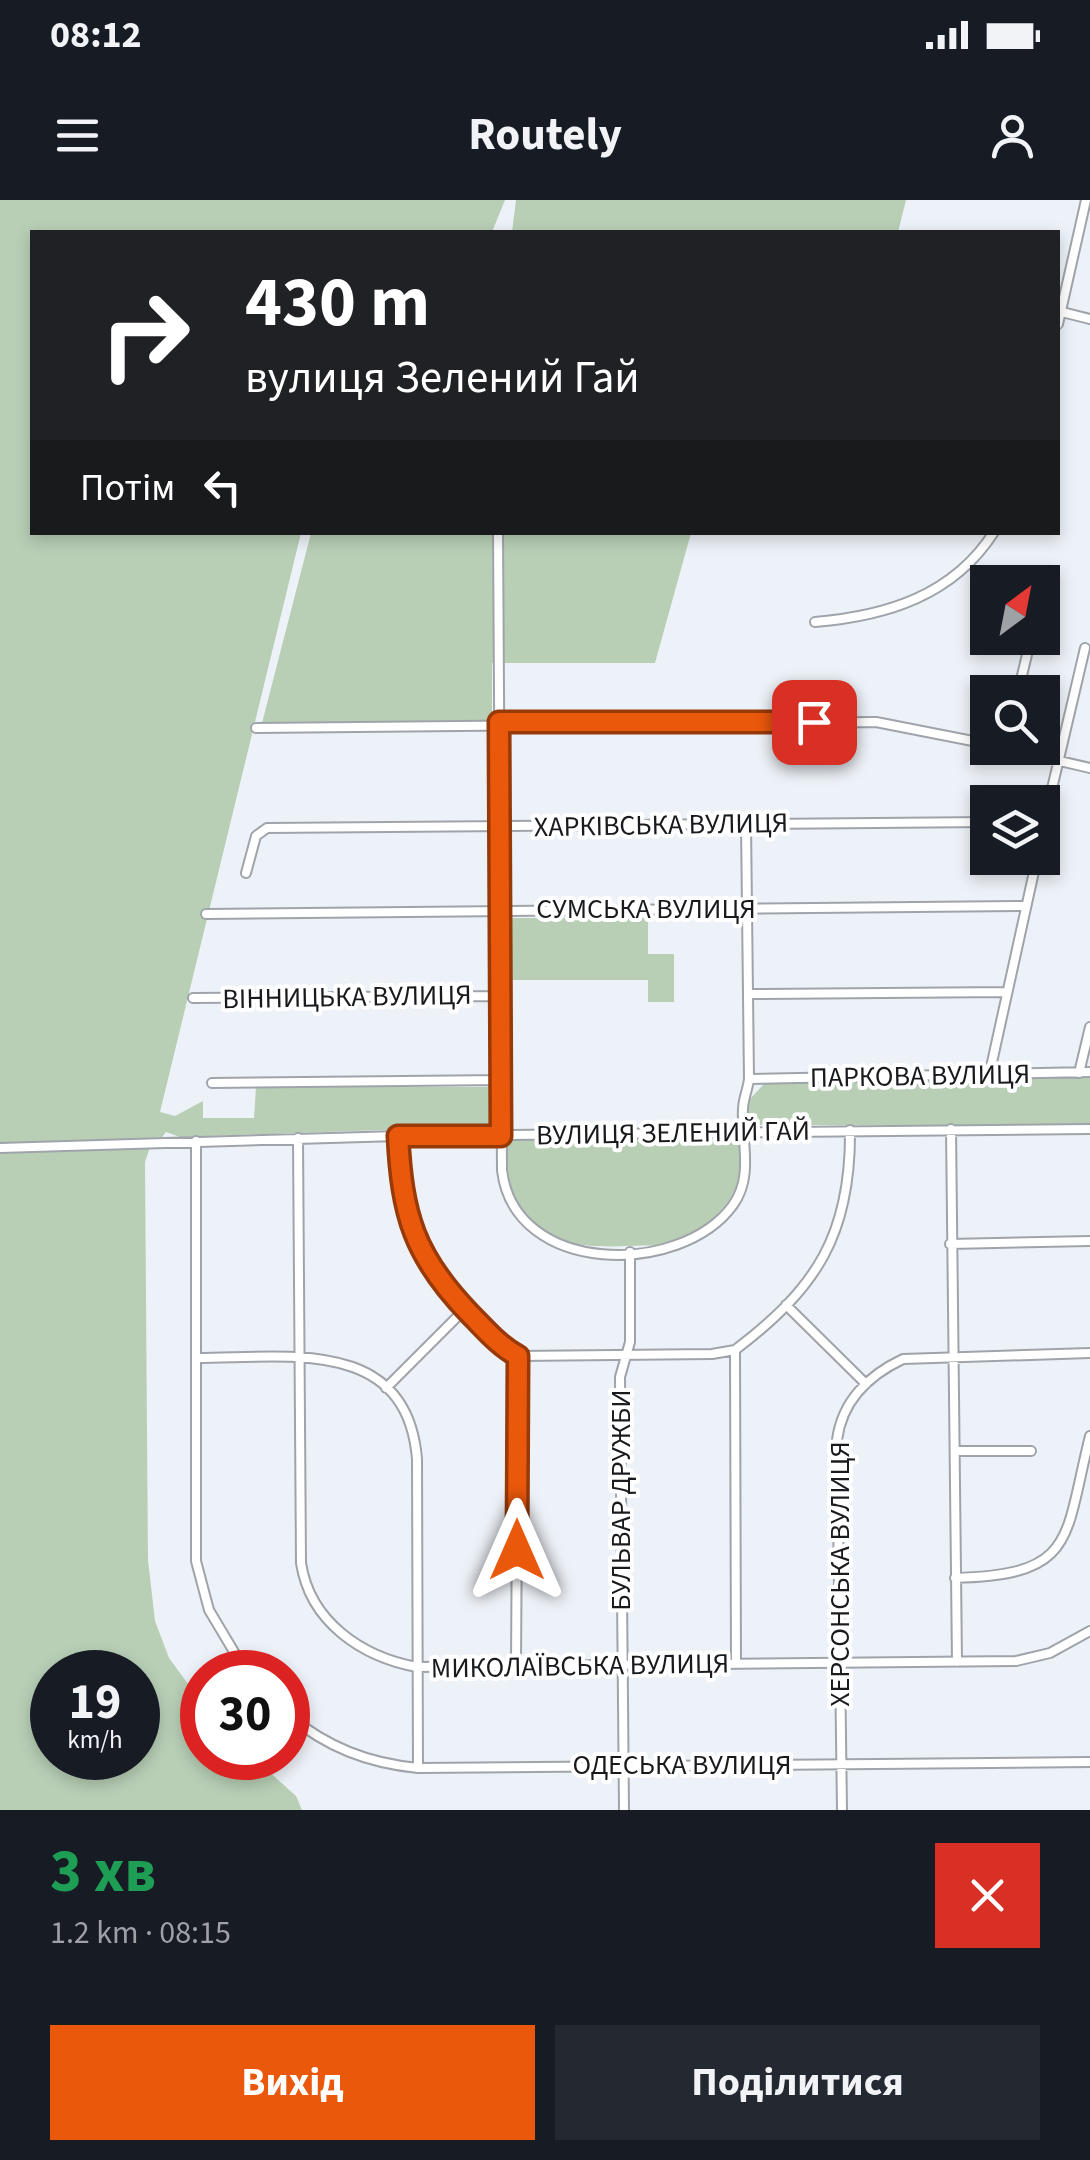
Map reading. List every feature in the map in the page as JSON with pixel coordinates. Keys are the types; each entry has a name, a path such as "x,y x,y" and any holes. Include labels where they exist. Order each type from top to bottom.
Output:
{"street":[{"path":"1060,307 1086,200"},
{"path":"1060,311 1090,318"},
{"path":"498,535 501,1136 506,1194 542,1236 577,1252 630,1252 691,1243 723,1217 744,1182 743,1106 749,1079 746,824"},
{"path":"814,622 881,613 916,600 956,576 991,535"},
{"path":"1060,756 1085,648"},
{"path":"256,728 499,722 876,722 970,740"},
{"path":"1060,760 1090,768"},
{"name":"ХАРКІВСЬКА ВУЛИЦЯ","path":"246,873 256,836 267,828 970,822"},
{"path":"989,1076 1032,875"},
{"name":"СУМСЬКА ВУЛИЦЯ","path":"206,914 1026,906"},
{"path":"748,994 1006,992"},
{"name":"ВІННИЦЬКА ВУЛИЦЯ","path":"193,998 501,996"},
{"path":"1080,1072 1090,1027"},
{"name":"ПАРКОВА ВУЛИЦЯ","path":"749,1079 1090,1072"},
{"path":"212,1083 502,1080"},
{"path":"951,1129 957,1662"},
{"name":"ВУЛИЦЯ ЗЕЛЕНИЙ ГАЙ","path":"0,1148 398,1136 1090,1129"},
{"path":"398,1136 402,1199 412,1234 432,1269 466,1309 518,1356 626,1355 735,1350 786,1305 818,1270 834,1243 850,1183 850,1130"},
{"name":"МИКОЛАЇВСЬКА ВУЛИЦЯ","path":"298,1138 304,1583 315,1605 349,1640 371,1655 417,1667 957,1662 1031,1658 1065,1647 1090,1632"},
{"path":"196,1141 196,1561 209,1610 233,1650"},
{"path":"950,1244 1090,1241"},
{"name":"БУЛЬВАР ДРУЖБИ","path":"624,1810 620,1377 626,1355 630,1252"},
{"path":"786,1305 866,1384"},
{"path":"386,1388 466,1309"},
{"path":"735,1350 736,1664"},
{"name":"ХЕРСОНСЬКА ВУЛИЦЯ","path":"842,1810 838,1440 844,1410 866,1384 903,1358 1090,1353"},
{"path":"516,1666 518,1356"},
{"path":"197,1358 301,1358 351,1363 386,1388 404,1410 416,1444 418,1768"},
{"path":"955,1578 1015,1574 1050,1556 1064,1535 1090,1436"},
{"path":"955,1451 1030,1451"},
{"name":"ОДЕСЬКА ВУЛИЦЯ","path":"310,1730 340,1750 418,1768 1090,1762"}],"green space":[{"path":"0,200 505,200 493,230 30,230 30,535 301,535 160,1112 175,1116 203,1101 203,1118 254,1118 256,1087 493,1087 494,1126 180,1137 166,1132 160,1140 152,1141 145,1162 148,1560 155,1621 169,1658 180,1673 180,1780 278,1780 296,1796 302,1810 0,1810"},
{"path":"516,200 906,200 898,230 512,230"},
{"path":"310,535 690,535 655,663 492,663 492,720 262,723"},
{"path":"509,918 648,918 648,954 674,954 674,1002 648,1002 648,980 509,980"},
{"path":"1090,1075 1090,1125 748,1125 747,1102 766,1082"},
{"path":"746,1133 743,1168 734,1194 705,1226 683,1242 628,1246 571,1243 551,1237 535,1226 513,1192 501,1136"}],"route":[{"path":"517,1550 518,1356 501,1345 466,1309 420,1251 402,1199 398,1136 501,1136 499,722 658,725 814,722"}]}
